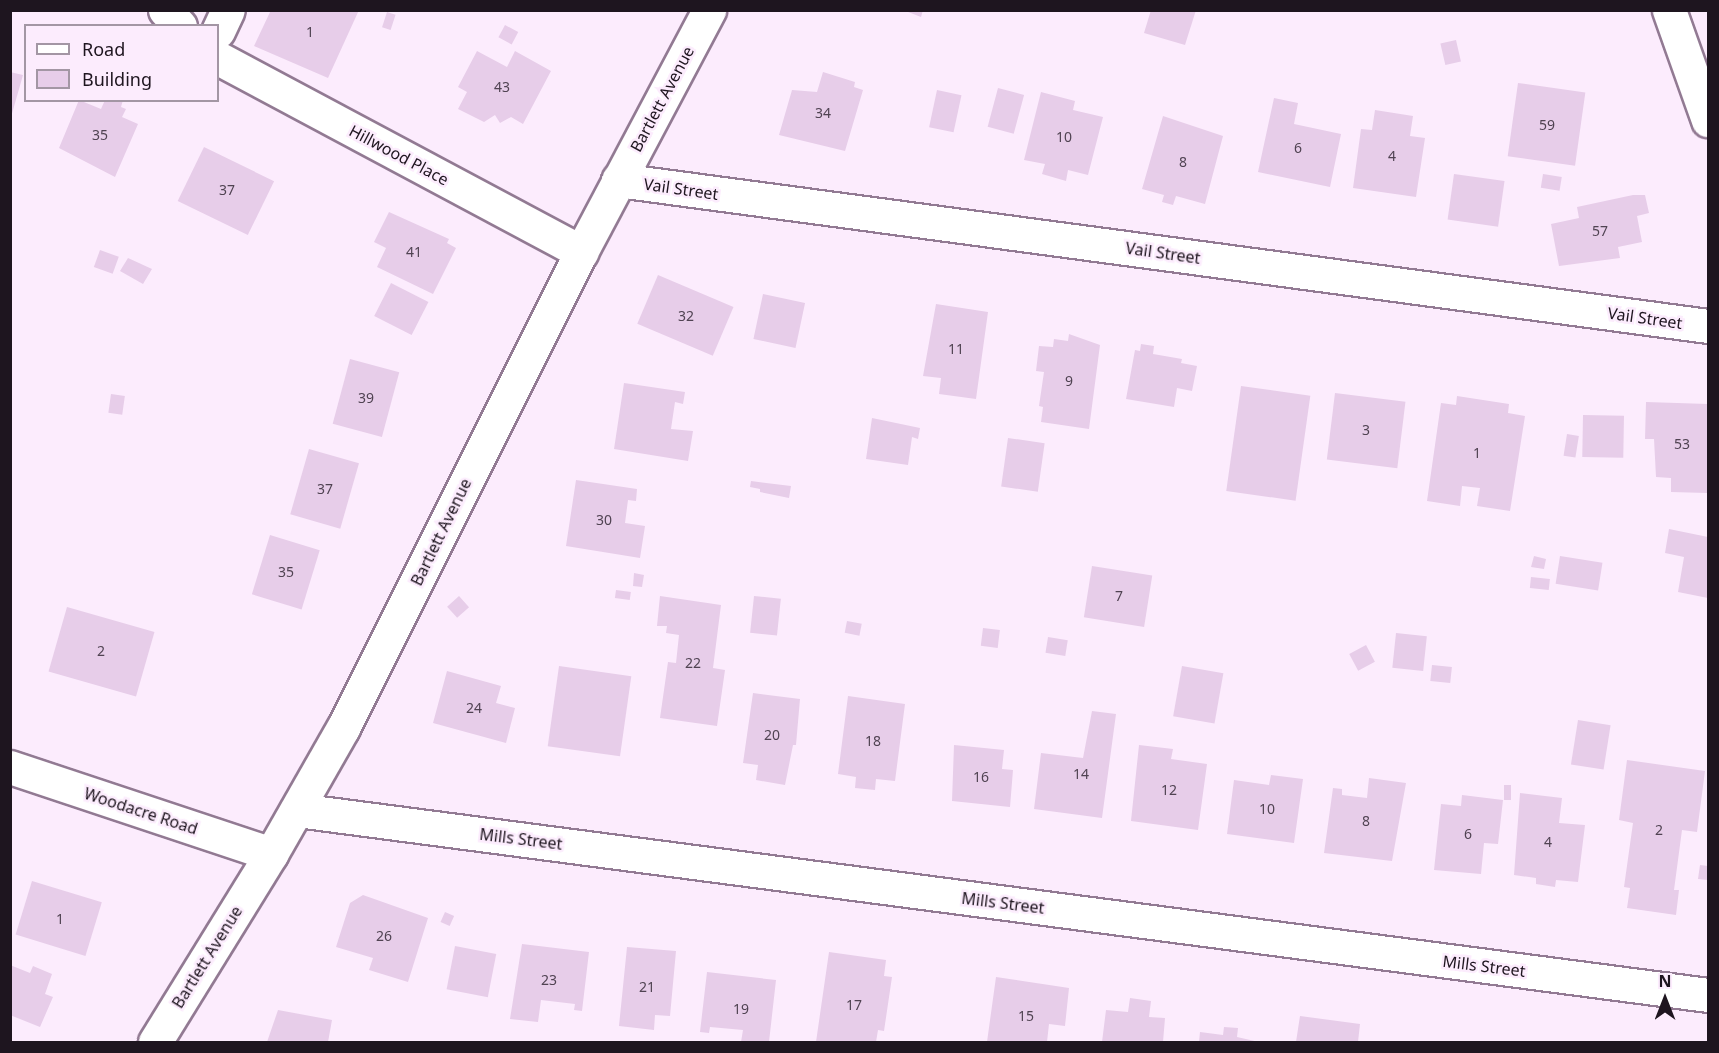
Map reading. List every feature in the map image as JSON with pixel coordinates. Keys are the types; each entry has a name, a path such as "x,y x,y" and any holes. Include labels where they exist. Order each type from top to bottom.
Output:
{"street":[{"path":"165,10 178,24"},
{"path":"219,29 228,10"},
{"name":"Bartlett Avenue","path":"155,1042 271,854 353,708 580,252 709,10"},
{"path":"1669,10 1708,120"},
{"name":"Hillwood Place","path":"219,59 580,252"},
{"name":"Vail Street","path":"618,180 1708,326"},
{"name":"Woodacre Road","path":"10,768 271,854"},
{"name":"Mills Street","path":"297,810 1708,995"}],"building":[{"path":"271,10 359,10 328,78 254,46"},
{"path":"903,10 923,10 921,17"},
{"path":"1151,10 1196,10 1185,45 1144,33"},
{"path":"387,12 396,15 391,30 382,27"},
{"path":"505,25 518,32 512,44 498,37"},
{"path":"1456,40 1461,61 1445,65 1440,44"},
{"path":"477,51 507,67 515,51 551,71 523,124 511,117 500,123 495,115 484,122 458,109 467,92 458,87"},
{"path":"10,72 23,75 11,117 10,117"},
{"path":"823,72 855,82 854,87 863,90 845,151 779,135 792,90 817,92"},
{"path":"1518,83 1585,92 1575,166 1508,156"},
{"path":"998,88 1024,95 1014,134 988,127"},
{"path":"937,90 961,95 954,132 929,127"},
{"path":"1041,92 1075,101 1073,110 1103,117 1088,175 1068,170 1066,181 1042,174 1045,164 1024,160"},
{"path":"1274,98 1298,103 1294,124 1341,134 1330,187 1258,172"},
{"path":"78,102 101,109 104,102 122,102 121,107 126,109 122,117 138,124 115,177 59,148"},
{"path":"1375,110 1413,116 1410,136 1425,138 1416,197 1353,188 1361,129 1372,130"},
{"path":"1163,116 1223,136 1205,204 1176,196 1173,205 1162,202 1164,195 1142,189"},
{"path":"204,147 274,181 248,235 178,201"},
{"path":"1454,174 1505,181 1498,227 1448,220"},
{"path":"1543,174 1562,177 1560,191 1541,188"},
{"path":"1633,195 1645,195 1649,213 1637,216 1642,242 1618,247 1620,258 1559,266 1551,224 1579,218 1577,207"},
{"path":"389,212 449,239 447,243 456,248 433,294 377,267 386,248 374,242"},
{"path":"100,250 119,257 113,274 94,267"},
{"path":"128,258 152,269 143,284 120,271"},
{"path":"658,275 733,307 713,356 637,324"},
{"path":"391,283 428,302 412,335 374,316"},
{"path":"763,294 805,303 795,348 753,339"},
{"path":"936,304 988,312 976,399 939,394 941,378 923,376"},
{"path":"1069,334 1100,345 1089,429 1041,422 1043,407 1039,406 1044,372 1036,371 1039,346 1053,347 1054,339 1068,341"},
{"path":"1141,344 1154,346 1153,354 1182,359 1181,363 1197,366 1192,391 1177,388 1174,407 1126,399 1135,350 1140,351"},
{"path":"350,359 399,372 382,437 333,424"},
{"path":"624,383 685,392 683,404 675,402 671,429 693,431 688,461 614,449"},
{"path":"1241,386 1310,396 1296,501 1226,491"},
{"path":"1335,393 1405,402 1397,468 1327,460"},
{"path":"111,394 125,396 122,415 108,413"},
{"path":"1457,396 1509,404 1508,413 1525,416 1510,511 1477,506 1480,488 1462,486 1460,506 1427,501 1441,403 1456,405"},
{"path":"1646,402 1708,404 1707,493 1671,492 1671,478 1656,477 1654,439 1645,439"},
{"path":"1583,415 1624,416 1623,458 1582,457"},
{"path":"872,418 920,428 918,439 912,437 908,465 866,459"},
{"path":"1567,434 1579,436 1575,458 1564,456"},
{"path":"1008,438 1045,443 1038,492 1001,487"},
{"path":"309,449 359,463 340,529 290,514"},
{"path":"576,480 637,489 636,501 628,500 625,523 645,526 640,558 566,546"},
{"path":"751,481 791,486 789,498 760,492 760,489 750,487"},
{"path":"1669,529 1708,537 1708,598 1678,592 1684,557 1665,553"},
{"path":"270,535 320,550 302,609 252,594"},
{"path":"1534,556 1546,559 1544,569 1531,567"},
{"path":"1560,556 1602,563 1598,590 1556,584"},
{"path":"1092,566 1152,576 1144,627 1084,617"},
{"path":"634,573 644,575 642,587 633,586"},
{"path":"1531,577 1550,579 1549,590 1530,588"},
{"path":"616,590 631,592 630,600 615,598"},
{"path":"459,596 469,607 457,618 447,607"},
{"path":"660,596 721,605 713,668 725,670 717,726 660,718 668,662 676,663 679,635 666,633 667,626 657,626"},
{"path":"754,596 781,599 777,636 750,633"},
{"path":"67,607 154,632 136,696 49,671"},
{"path":"847,621 862,624 859,636 845,633"},
{"path":"983,628 1000,630 998,648 981,646"},
{"path":"1396,633 1427,636 1423,671 1392,668"},
{"path":"1048,637 1068,640 1065,656 1045,653"},
{"path":"1366,645 1375,662 1358,671 1349,654"},
{"path":"1432,665 1452,667 1450,683 1430,681"},
{"path":"559,666 631,676 620,756 548,746"},
{"path":"1182,666 1223,673 1215,724 1173,716"},
{"path":"447,671 501,686 496,703 515,708 506,743 433,723"},
{"path":"753,693 800,699 796,745 793,745 785,785 756,780 758,765 743,763"},
{"path":"848,696 905,704 895,781 876,779 875,790 855,788 856,777 838,774"},
{"path":"1092,711 1116,714 1102,818 1034,809 1041,753 1083,758"},
{"path":"1578,720 1611,725 1604,770 1571,764"},
{"path":"954,745 1004,750 1002,769 1013,770 1010,807 952,801"},
{"path":"1139,745 1173,749 1171,759 1207,764 1198,830 1131,821"},
{"path":"1627,760 1705,771 1697,832 1682,830 1674,890 1679,890 1676,915 1627,908 1630,888 1624,887 1633,823 1619,820"},
{"path":"1271,775 1303,779 1294,843 1227,834 1234,780 1269,785"},
{"path":"1369,778 1406,783 1392,861 1324,853 1333,788 1342,789 1342,795 1367,798"},
{"path":"1504,785 1511,785 1511,800 1504,800"},
{"path":"1520,793 1562,798 1559,823 1585,825 1578,882 1556,880 1555,887 1536,884 1536,878 1514,875"},
{"path":"1462,795 1503,800 1498,844 1484,843 1481,874 1434,870 1441,804 1461,806"},
{"path":"1700,865 1708,866 1708,880 1698,879"},
{"path":"32,881 102,902 85,956 16,935"},
{"path":"363,895 428,918 408,982 369,970 373,958 336,947 350,903"},
{"path":"445,912 454,916 450,926 441,922"},
{"path":"522,944 589,952 582,1011 574,1010 575,1004 541,1000 538,1022 510,1019"},
{"path":"455,946 496,954 488,997 447,989"},
{"path":"627,947 676,951 670,1016 655,1015 654,1030 619,1026"},
{"path":"829,952 886,960 884,976 892,977 884,1031 878,1030 876,1042 816,1042"},
{"path":"10,965 30,973 33,966 52,974 45,994 53,997 40,1027 10,1015"},
{"path":"707,972 776,980 769,1042 741,1042 743,1030 710,1027 709,1033 700,1032"},
{"path":"996,977 1069,988 1065,1026 1049,1024 1047,1042 987,1042"},
{"path":"1130,998 1151,1001 1149,1017 1165,1018 1163,1042 1102,1042 1106,1010 1128,1012"},
{"path":"278,1010 332,1020 328,1042 267,1042"},
{"path":"1300,1016 1360,1024 1358,1042 1296,1042"},
{"path":"1224,1027 1238,1028 1237,1037 1259,1042 1199,1042 1200,1032 1223,1035"}]}
